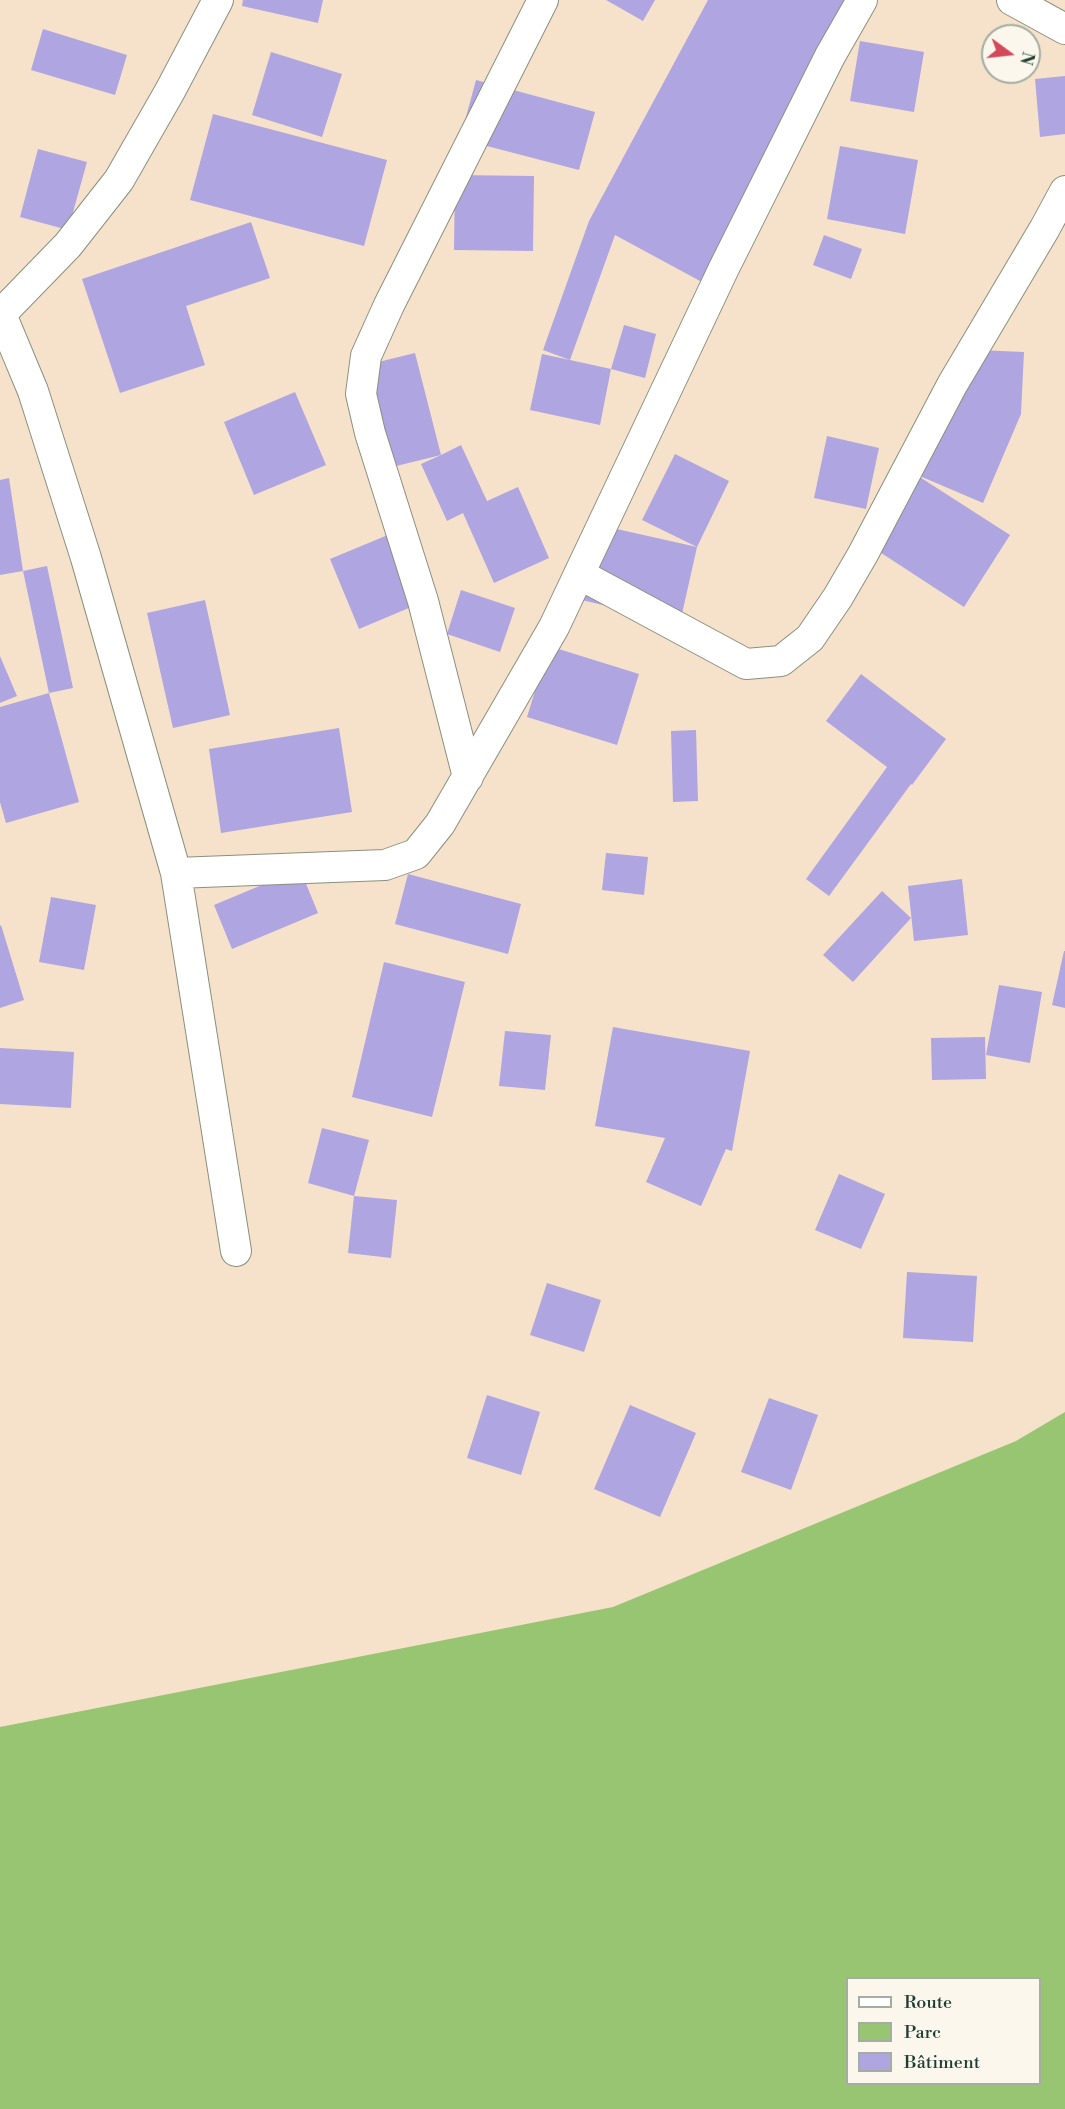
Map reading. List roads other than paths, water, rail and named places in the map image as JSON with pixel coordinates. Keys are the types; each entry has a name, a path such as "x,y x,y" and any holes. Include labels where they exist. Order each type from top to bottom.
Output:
{"street":[{"path":"218,0 119,180 68,245 1,313 33,391 86,558 176,873 236,1251"},
{"path":"468,777 423,601 370,433 361,393 366,356 389,305 543,0"},
{"path":"176,873 385,865 416,854 440,824 554,627 724,268 825,67 862,0"},
{"path":"1012,0 1065,29"},
{"path":"579,574 746,664 781,661 810,638 838,597 952,385 1065,191"}]}
